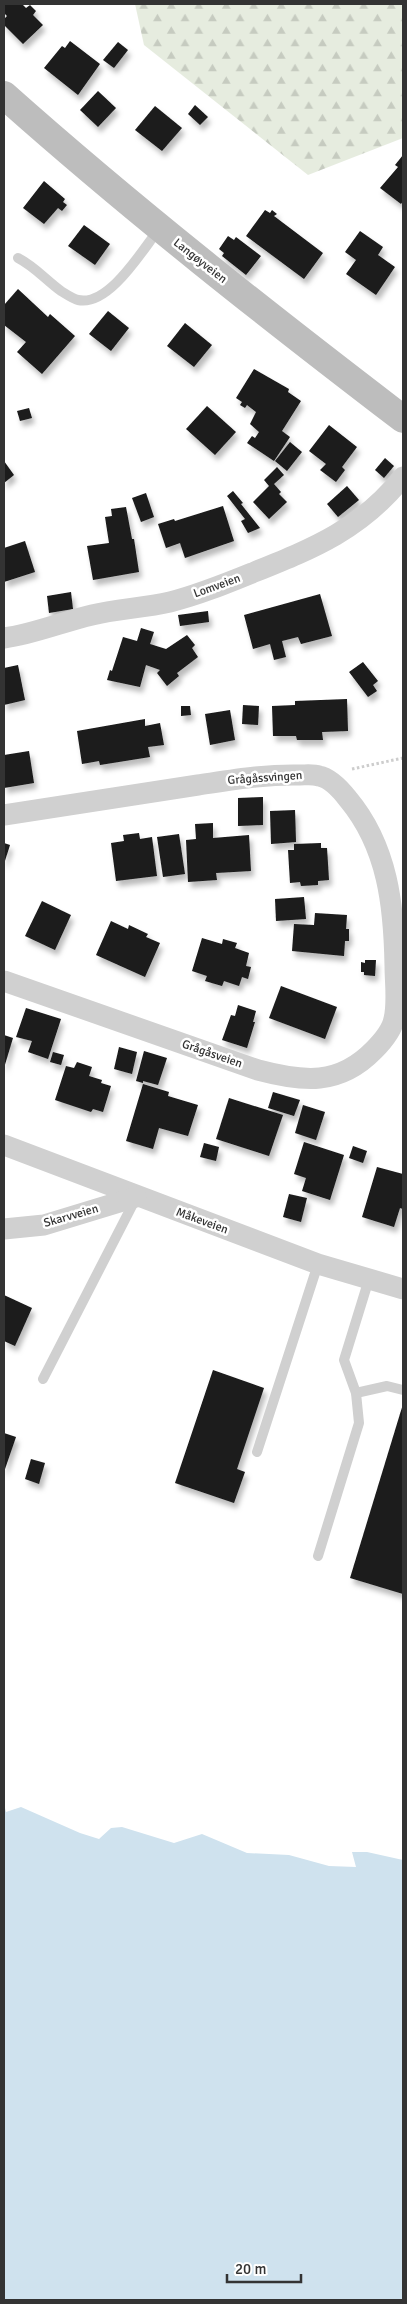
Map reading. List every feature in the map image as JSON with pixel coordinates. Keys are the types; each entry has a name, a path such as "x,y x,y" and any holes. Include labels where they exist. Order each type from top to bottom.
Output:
{"main road":[{"name":"Langøyveien","path":"5,97 159,229 279,324 403,418"}],"street":[{"name":"Lomveien","path":"4,638 39,631 91,615 172,601 210,590 307,550 346,530 369,513 403,477"},
{"name":"Grågåssvingen","path":"4,815 245,778 287,775 320,776 340,789 355,807 368,826 379,850 392,901 399,1022"},
{"name":"Grågåsveien","path":"4,982 258,1070 301,1080 333,1076 355,1066 381,1043 399,1022"},
{"name":"Måkeveien","path":"4,1146 318,1264 403,1289"},
{"name":"Skarvveien","path":"4,1230 44,1225 136,1197"}],"lane":[{"path":"18,258 62,291 78,300 86,300 100,295 112,287 159,229"},
{"path":"42,1379 136,1197"},
{"path":"257,1452 318,1264"},
{"path":"318,1556 359,1423 356,1393 344,1360 369,1279"},
{"path":"356,1393 387,1386 403,1390"}],"path":[{"path":"320,776 403,758"}],"green space":[{"path":"135,4 403,4 403,138 308,175 144,45"}],"water":[{"path":"4,1804 6,1812 21,1807 80,1833 99,1839 111,1828 122,1827 174,1843 202,1834 247,1853 289,1855 329,1866 356,1867 352,1852 367,1852 403,1860 403,2300 4,2300"}],"building":[{"path":"4,4 22,4 26,8 30,5 36,11 33,15 43,25 23,44 4,25 4,19 7,16 4,13"},
{"path":"70,41 100,64 78,95 44,68 62,46 65,48"},
{"path":"118,42 128,50 114,68 103,60"},
{"path":"98,91 116,108 98,127 80,110"},
{"path":"195,105 208,117 200,125 188,114"},
{"path":"155,106 182,128 162,151 135,130"},
{"path":"403,155 403,201 401,204 380,188 398,167 395,165"},
{"path":"44,181 65,199 63,202 67,205 62,211 58,208 44,224 23,208"},
{"path":"265,210 270,213 272,210 277,214 274,216 323,253 304,279 246,236"},
{"path":"84,225 110,244 95,265 68,246"},
{"path":"360,231 383,247 378,255 395,267 376,295 346,274 356,260 345,252"},
{"path":"228,236 234,240 236,237 261,256 246,275 222,256 224,253 219,249"},
{"path":"18,289 48,317 50,314 75,336 42,374 17,352 26,342 4,325 4,305"},
{"path":"108,311 129,328 111,351 89,334"},
{"path":"185,323 212,345 194,367 167,346"},
{"path":"254,369 289,389 288,392 301,401 282,431 290,437 274,461 247,443 252,436 255,438 259,432 250,424 256,412 247,405 245,408 240,405 242,402 236,398"},
{"path":"207,406 236,432 215,455 186,429"},
{"path":"29,408 32,418 20,421 17,411"},
{"path":"329,425 357,447 342,467 345,470 336,482 320,470 326,464 309,451"},
{"path":"290,442 302,452 287,471 275,461"},
{"path":"385,458 394,466 384,478 375,470"},
{"path":"4,461 14,475 4,483"},
{"path":"277,467 284,475 274,484 281,492 279,494 287,502 269,519 253,502 269,486 264,480"},
{"path":"347,486 359,500 338,517 327,504"},
{"path":"233,491 260,528 248,533 241,521 245,519 227,496"},
{"path":"146,493 154,517 141,522 132,498"},
{"path":"223,506 234,541 185,558 180,543 166,548 158,524 174,519 175,521"},
{"path":"126,507 132,539 134,539 139,572 93,580 87,546 109,543 105,517 112,516 111,509"},
{"path":"25,541 35,572 4,582 4,548"},
{"path":"71,592 73,609 49,613 47,596"},
{"path":"320,594 332,636 301,644 298,637 282,641 286,657 274,660 270,644 253,649 244,615"},
{"path":"208,611 209,622 180,626 178,615"},
{"path":"141,628 154,632 150,644 166,649 187,635 195,645 192,648 198,657 177,673 179,676 167,686 157,673 160,670 146,665 140,687 107,680 110,670 112,671 123,637 137,641"},
{"path":"363,662 378,681 373,685 377,691 368,697 349,672"},
{"path":"18,665 25,700 4,705 4,668"},
{"path":"347,699 348,731 322,732 323,740 297,740 296,736 273,736 272,706 295,705 295,701"},
{"path":"243,705 259,706 258,725 242,724"},
{"path":"181,706 190,706 191,715 181,716"},
{"path":"230,710 235,740 210,745 205,714"},
{"path":"145,719 145,726 160,723 164,745 148,747 150,757 100,765 99,761 82,764 77,731"},
{"path":"29,751 34,783 4,788 4,755"},
{"path":"263,797 263,825 238,826 238,798"},
{"path":"295,810 296,842 271,844 270,811"},
{"path":"213,823 213,838 249,835 251,871 216,873 217,880 188,882 186,840 196,839 195,824"},
{"path":"139,833 140,839 152,837 157,876 116,881 111,843 124,841 123,835"},
{"path":"179,834 185,874 163,877 157,837"},
{"path":"4,843 10,845 4,864"},
{"path":"321,843 321,848 327,848 329,880 318,881 318,885 301,886 300,882 290,883 288,850 294,850 294,844"},
{"path":"304,897 306,919 276,921 275,899"},
{"path":"42,901 71,915 55,950 25,936"},
{"path":"315,913 347,915 346,929 349,929 349,941 345,941 344,956 292,951 294,924 314,925"},
{"path":"111,921 128,929 129,925 148,934 146,937 160,943 145,977 96,955"},
{"path":"202,938 222,944 223,939 237,943 235,948 249,953 246,966 251,967 248,979 242,977 239,986 224,981 222,986 205,981 207,976 192,971"},
{"path":"365,960 376,960 375,976 364,975 364,972 361,972 361,962 365,963"},
{"path":"281,986 337,1007 325,1039 269,1018"},
{"path":"238,1005 256,1011 253,1022 255,1022 247,1048 222,1040 231,1015 235,1016"},
{"path":"26,1008 61,1019 48,1059 28,1052 32,1041 16,1037"},
{"path":"4,1035 13,1038 4,1068"},
{"path":"119,1047 137,1052 132,1074 114,1069"},
{"path":"144,1051 167,1058 158,1085 136,1081"},
{"path":"53,1052 64,1055 61,1065 50,1062"},
{"path":"77,1062 92,1067 89,1076 102,1080 101,1083 111,1086 103,1112 93,1109 91,1112 55,1100 66,1066 74,1068"},
{"path":"143,1084 169,1092 168,1096 198,1105 188,1136 159,1128 153,1149 126,1141"},
{"path":"273,1092 300,1100 294,1116 268,1108"},
{"path":"229,1098 283,1115 269,1156 216,1139"},
{"path":"303,1105 325,1112 316,1140 295,1133"},
{"path":"304,1142 344,1155 330,1200 302,1191 306,1178 294,1174"},
{"path":"204,1143 219,1147 216,1161 200,1157"},
{"path":"353,1146 367,1151 363,1163 349,1158"},
{"path":"377,1167 403,1174 403,1209 400,1208 394,1227 362,1217"},
{"path":"289,1194 307,1198 301,1222 283,1217"},
{"path":"4,1295 32,1308 15,1346 4,1341"},
{"path":"213,1370 264,1388 237,1469 245,1472 234,1503 175,1483"},
{"path":"403,1404 403,1594 350,1578"},
{"path":"4,1433 16,1437 4,1472"},
{"path":"31,1459 45,1463 39,1484 25,1479"}]}
